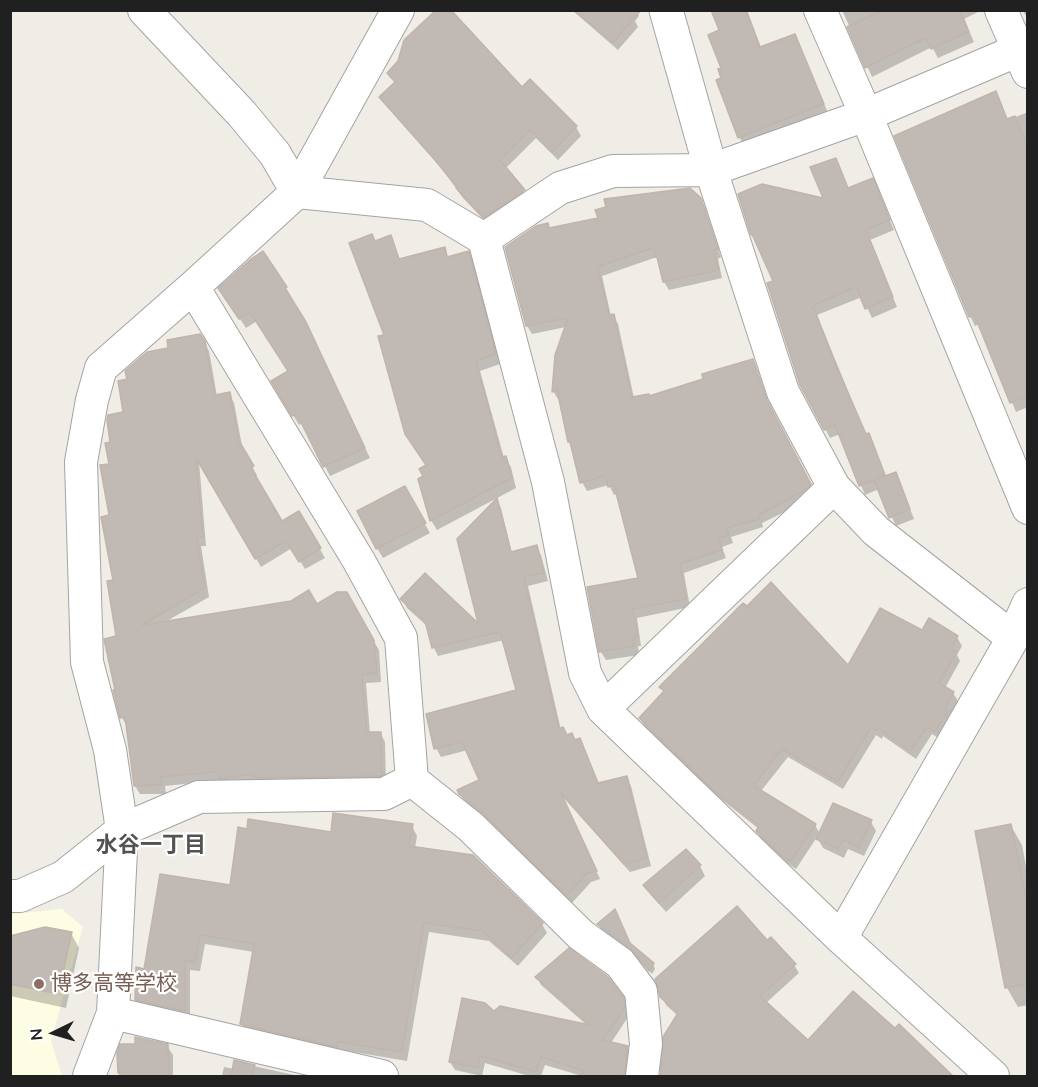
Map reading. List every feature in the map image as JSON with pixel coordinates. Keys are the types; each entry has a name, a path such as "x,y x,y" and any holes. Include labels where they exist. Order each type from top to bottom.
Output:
{"street":[{"path":"144,10 242,114 275,154 297,192"},
{"path":"89,1077 113,1013 122,830 110,750 87,662 81,462 92,400 101,368 297,192 398,10"},
{"path":"666,10 711,170 783,392 834,487 876,531 1013,638"},
{"path":"820,10 866,115 1028,508"},
{"path":"484,239 561,188 613,171 711,170 1024,56 1001,10"},
{"path":"297,192 427,205 484,239 548,482 585,673 603,709 841,938 993,1077"},
{"path":"193,287 360,561 401,638 412,780 471,827 581,935 620,963 641,991 646,1044 642,1077"},
{"path":"603,709 834,487"},
{"path":"841,938 1013,638 1028,604"},
{"path":"10,897 20,896 63,877 122,830 199,797 384,795 412,780"},
{"path":"113,1013 382,1077"}],"shaded area":[{"name":"博多高等学校","path":"62,909 83,927 51,1041 62,1076 11,1076 11,914"}],"building":[{"path":"436,10 451,10 522,87 530,79 577,126 552,152 530,130 500,160 525,190 483,218 379,97 395,82 387,73 398,61 404,40"},
{"path":"573,10 641,10 613,43"},
{"path":"711,10 746,10 760,47 795,34 824,104 738,138 716,80 721,78 718,69 721,68 708,35 719,30"},
{"path":"882,10 960,10 969,32 931,49 926,38 865,68 847,27"},
{"path":"996,91 1007,119 1015,116 1028,146 1028,396 1010,403 974,314 969,317 894,136"},
{"path":"836,158 848,188 873,178 890,220 866,230 893,297 865,309 856,287 813,306 835,363 866,434 869,433 885,475 877,479 896,472 910,509 889,518 874,480 859,486 835,425 824,430 800,385 767,283 773,281 751,235 738,194 762,184 823,198 810,167"},
{"path":"690,188 701,198 718,249 714,250 719,270 663,282 653,248 598,267 609,315 614,314 632,397 649,394 649,396 703,379 702,374 753,359 767,400 811,484 802,492 759,515 760,519 727,528 729,535 719,538 722,550 680,564 686,599 633,609 638,637 634,638 635,646 599,652 587,587 638,578 614,485 608,487 605,476 580,483 570,442 568,442 557,390 552,392 555,355 568,318 526,326 505,247 536,226 548,223 549,228 598,218 595,210 606,207 604,199"},
{"path":"372,234 375,241 391,235 399,259 445,247 447,257 469,251 496,354 476,361 502,457 506,456 512,478 430,521 418,479 423,476 419,469 426,465 405,434 378,336 384,335 349,243"},
{"path":"263,251 287,287 285,288 306,322 365,448 323,467 297,414 292,416 271,381 288,371 250,312 239,319 218,288"},
{"path":"200,334 205,341 215,395 230,392 239,441 254,466 251,468 282,521 299,511 321,548 299,562 286,541 255,559 196,458 203,537 197,538 205,588 142,625 291,601 309,590 317,604 337,592 347,592 374,640 377,673 362,675 367,732 381,732 382,775 380,776 254,778 254,774 219,779 218,772 161,777 162,785 134,786 125,717 120,718 104,639 116,636 107,581 113,580 101,517 109,515 100,465 109,464 105,443 110,442 108,415 123,412 118,381 127,379 125,371 147,352 168,348 167,340"},
{"path":"405,486 426,523 376,549 357,511"},
{"path":"497,498 511,552 537,545 544,573 524,577 559,729 563,727 567,735 572,733 575,740 580,738 598,783 627,776 647,858 624,864 561,793 597,871 587,873 567,896 484,814 459,794 457,790 479,780 462,742 434,749 426,714 516,690 500,632 432,648 425,621 400,599 425,573 478,623 457,539"},
{"path":"771,582 848,665 880,608 922,630 929,618 958,636 951,649 957,652 939,683 954,692 945,710 948,712 935,732 927,727 911,751 878,729 877,731 871,728 838,782 782,749 754,786 816,824 791,861 781,855 756,831 759,826 711,788 639,718 664,691 659,687 743,603 747,606"},
{"path":"833,803 872,820 859,848 843,840 838,849 816,839"},
{"path":"333,813 413,824 409,846 473,855 543,923 512,958 482,931 424,923 402,1052 338,1042 337,1047 240,1024 254,944 200,935 195,962 185,961 185,1011 135,1000 136,967 144,969 160,874 230,885 238,827 247,829 248,819 331,832"},
{"path":"1011,824 1028,908 1028,984 1005,988 975,831"},
{"path":"686,849 701,865 659,903 643,885"},
{"path":"737,906 767,940 771,937 796,964 760,996 808,1040 853,991 895,1028 899,1024 954,1077 660,1077 663,1037 678,1013 660,997 655,979"},
{"path":"615,909 630,943 654,963 649,971 631,949 597,924"},
{"path":"45,927 72,932 58,994 10,984 10,936"},
{"path":"569,948 607,976 624,998 625,1008 603,1040 628,1046 624,1077 581,1077 583,1071 541,1057 536,1072 480,1056 478,1068 449,1062 462,998 485,1003 494,1011 500,1006 590,1025 535,977"},
{"path":"135,1037 168,1044 169,1077 123,1077 123,1073 118,1073 117,1053 120,1044 135,1044"},
{"path":"234,1060 255,1065 252,1077 231,1077"}],"place":[{"name":"博多高等学校","path":"39,984"}],"district":[{"name":"水谷一丁目","path":"151,845"}]}
